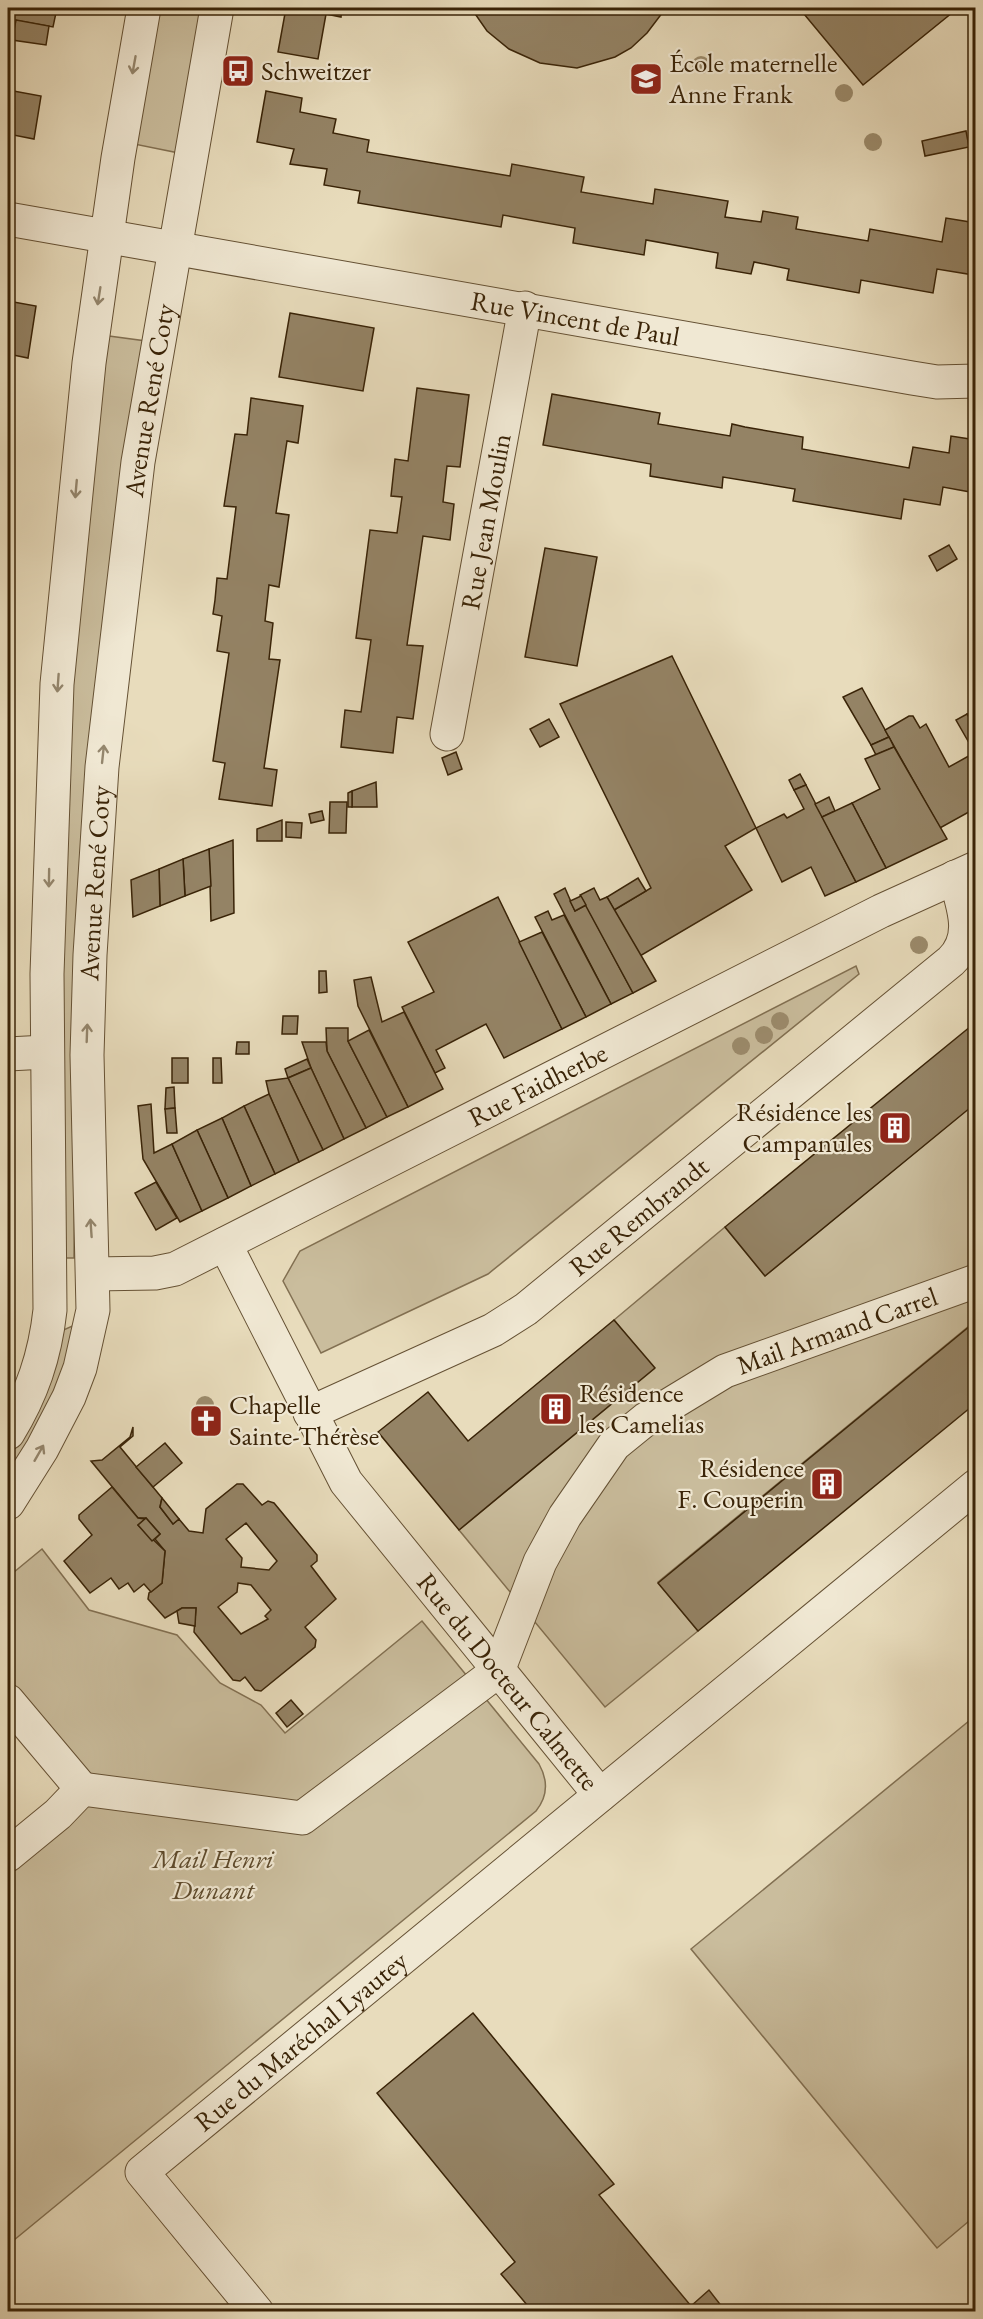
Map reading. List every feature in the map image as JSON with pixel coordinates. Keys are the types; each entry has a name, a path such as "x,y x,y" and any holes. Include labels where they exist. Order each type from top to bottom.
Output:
{"street":[{"name":"Avenue René Coty","path":"8,1433 28,1398 37,1376 47,1337 50,1310 46,1052 49,845 57,684 88,363 118,158 144,8"},
{"name":"Avenue René Coty","path":"8,1503 42,1449 76,1378 93,1310 87,1055 90,955 101,778 138,462 217,8"},
{"path":"8,219 175,248"},
{"name":"Rue Vincent de Paul","path":"175,248 912,378 937,382 975,381"},
{"name":"Rue Jean Moulin","path":"447,734 525,308"},
{"name":"Rue Faidherbe","path":"93,1274 155,1273 175,1269 881,911 965,873"},
{"name":"Rue Rembrandt","path":"310,1413 493,1330 526,1309 942,968 961,951 966,939 965,873"},
{"path":"8,1054 46,1052"},
{"name":"Rue du Docteur Calmette","path":"225,1244 346,1482 600,1795 975,1486"},
{"name":"Mail Armand Carrel","path":"498,1671 540,1562 565,1516 615,1446 646,1419 725,1371 975,1281"},
{"path":"8,1701 82,1789 302,1818 498,1671"},
{"path":"8,1855 58,1814 82,1789"},
{"name":"Rue du Maréchal Lyautey","path":"257,2312 142,2172 600,1795"}],"green space":[{"path":"156,8 205,8 179,153 134,144"},
{"path":"109,336 146,341 76,981 74,1258 66,1258 59,1014 64,818 80,576"},
{"path":"856,966 859,974 488,1274 321,1353 283,1281 300,1251"},
{"path":"975,1103 975,1321 658,1582 698,1631 605,1707 459,1530 654,1369 614,1320 725,1227 765,1276"},
{"path":"77,1324 70,1359 8,1484 8,1449 61,1331"},
{"name":"Mail Henri Dunant","path":"42,1549 89,1610 177,1635 220,1683 261,1705 285,1733 422,1621 539,1764 544,1776 545,1794 536,1811 8,2245 8,1855 82,1789 8,1701 8,1577"},
{"path":"975,1716 975,2216 937,2248 691,1949"}],"building":[{"path":"10,8 57,8 53,27 8,19"},
{"path":"286,8 342,8 341,17 326,14 318,59 278,52"},
{"path":"471,8 666,8 647,33 631,48 615,57 577,68 540,63 509,49 487,31"},
{"path":"799,8 958,8 863,85"},
{"path":"16,20 49,26 46,45 12,40"},
{"path":"8,90 41,96 34,139 8,134"},
{"path":"266,91 302,98 300,112 336,119 333,133 369,140 367,152 510,176 512,164 584,177 581,192 653,204 655,189 728,201 725,217 761,222 763,211 798,217 796,229 868,241 870,229 942,242 946,218 976,223 974,275 937,269 933,293 861,280 859,293 787,280 789,269 754,262 751,274 716,268 718,253 646,240 644,255 573,243 575,228 503,215 501,227 358,203 360,191 324,185 327,169 290,164 294,149 257,142"},
{"path":"966,131 969,147 925,156 922,141"},
{"path":"8,301 36,306 28,358 8,354"},
{"path":"290,313 374,328 363,391 279,377"},
{"path":"417,388 469,395 460,467 447,466 443,502 454,504 450,540 423,536 407,645 423,646 413,719 397,717 393,753 341,747 345,710 361,712 371,640 356,638 370,530 397,533 402,497 391,496 395,459 408,461"},
{"path":"552,394 660,413 658,424 730,436 732,424 803,437 802,449 909,468 913,447 949,453 951,436 976,440 976,493 943,487 940,505 904,499 901,519 793,501 795,489 723,477 722,488 650,476 651,464 543,445"},
{"path":"251,398 303,406 298,443 287,441 276,513 289,515 279,587 269,585 265,621 273,623 269,659 280,660 264,768 277,770 272,806 219,799 225,763 213,761 229,653 217,651 222,616 213,614 217,578 227,579 236,507 224,506 235,434 247,435"},
{"path":"949,545 957,559 937,571 929,556"},
{"path":"545,548 597,557 577,666 525,657"},
{"path":"672,656 756,828 725,846 752,890 640,956 614,910 651,888 560,704"},
{"path":"862,688 889,737 871,745 843,697"},
{"path":"976,710 976,730 967,714"},
{"path":"967,714 976,730 976,747 972,748 956,720"},
{"path":"913,716 920,728 926,724 949,767 974,753 976,755 976,808 940,828 885,730"},
{"path":"549,719 559,737 540,747 530,729"},
{"path":"889,737 894,747 876,755 871,745"},
{"path":"894,747 947,839 886,868 852,803 880,789 865,759"},
{"path":"456,752 462,769 448,775 442,758"},
{"path":"800,774 806,785 794,790 789,780"},
{"path":"376,782 377,807 352,807 352,791"},
{"path":"806,785 856,882 825,896 811,867 782,882 756,828 784,814 787,818 804,809 794,790"},
{"path":"352,791 352,807 348,807 348,793"},
{"path":"829,797 835,811 822,817 815,804"},
{"path":"330,802 347,802 346,833 329,833"},
{"path":"852,803 886,868 856,882 822,817"},
{"path":"322,811 324,820 311,823 309,814"},
{"path":"282,820 282,841 257,841 257,829"},
{"path":"286,822 302,823 301,838 286,837"},
{"path":"233,840 234,913 211,921 209,849"},
{"path":"209,849 211,886 185,896 183,859"},
{"path":"183,859 185,896 160,906 159,869"},
{"path":"159,869 160,906 133,917 131,880"},
{"path":"638,878 646,891 614,910 607,897"},
{"path":"565,888 575,911 586,905 633,993 611,1004 554,894"},
{"path":"594,888 600,900 607,897 656,981 633,993 580,895"},
{"path":"581,896 586,905 575,911 570,901"},
{"path":"498,897 562,1029 504,1058 486,1024 436,1050 445,1068 435,1073 402,1007 434,992 408,942"},
{"path":"548,911 552,920 564,915 611,1004 586,1017 535,917"},
{"path":"542,932 586,1017 562,1029 519,942"},
{"path":"319,971 326,971 327,992 319,993"},
{"path":"371,977 382,1022 404,1012 443,1089 408,1107 358,1006 354,980"},
{"path":"283,1016 298,1016 297,1034 282,1034"},
{"name":"Résidence les Campanules","path":"976,1022 976,1103 765,1276 725,1227"},
{"path":"326,1028 348,1028 348,1041 387,1117 366,1128 327,1051"},
{"path":"369,1030 408,1107 387,1117 348,1041"},
{"path":"237,1042 249,1042 249,1054 236,1054"},
{"path":"302,1042 326,1042 327,1051 366,1128 344,1139 311,1068"},
{"path":"172,1058 188,1058 188,1083 172,1083"},
{"path":"213,1058 221,1058 222,1083 213,1083"},
{"path":"307,1059 311,1068 288,1078 285,1069"},
{"path":"311,1068 344,1139 323,1150 288,1078"},
{"path":"288,1078 323,1150 299,1162 269,1094 266,1081"},
{"path":"174,1087 175,1108 165,1109 166,1088"},
{"path":"269,1094 299,1162 275,1174 244,1106"},
{"path":"151,1104 154,1153 172,1144 202,1211 180,1222 143,1159 138,1106"},
{"path":"244,1106 275,1174 251,1186 222,1118"},
{"path":"175,1108 177,1133 167,1133 165,1109"},
{"path":"222,1118 251,1186 228,1198 197,1130"},
{"path":"197,1130 228,1198 202,1211 172,1144"},
{"path":"156,1182 177,1218 156,1230 135,1193"},
{"name":"Résidence les Camelias","path":"614,1320 655,1368 459,1530 378,1432 428,1392 468,1441"},
{"name":"Résidence F. Couperin","path":"976,1321 976,1403 698,1631 658,1583"},
{"name":"Chapelle Sainte-Thérèse","path":"208,1412 214,1415 215,1422 200,1430 196,1416"},
{"path":"133,1427 133,1436 120,1447 162,1498 160,1507 173,1524 179,1519 189,1531 203,1533 206,1509 237,1484 243,1484 262,1505 268,1501 274,1503 317,1555 317,1561 311,1566 336,1599 305,1627 316,1640 315,1647 261,1691 255,1690 245,1677 240,1681 233,1680 194,1632 196,1608 182,1608 165,1618 148,1599 149,1593 162,1583 165,1551 155,1539 160,1534 146,1518 138,1518 91,1461 102,1460 130,1437","holes":["246,1523 277,1561 269,1570 241,1567 242,1558 226,1539","238,1583 251,1585 271,1610 265,1616 268,1619 241,1634 218,1607 237,1592"]},
{"path":"165,1443 182,1463 153,1487 136,1467"},
{"path":"112,1487 138,1518 145,1519 138,1525 165,1551 162,1583 151,1592 144,1584 134,1592 128,1583 119,1589 111,1578 90,1593 64,1561 92,1535 79,1519 79,1515"},
{"path":"162,1498 179,1519 173,1524 160,1507"},
{"path":"146,1518 160,1534 152,1541 138,1525"},
{"path":"182,1608 196,1608 195,1626 179,1623 177,1611"},
{"path":"291,1700 303,1714 287,1727 276,1713"},
{"path":"473,2013 614,2184 599,2195 691,2306 709,2290 726,2312 533,2312 501,2274 515,2262 377,2093"}],"place":[{"name":"Schweitzer","path":"238,71"},
{"name":"École maternelle Anne Frank","path":"646,79"},
{"name":"Résidence les Campanules","path":"895,1128"},
{"name":"Résidence les Camelias","path":"556,1409"},
{"name":"Chapelle Sainte-Thérèse","path":"206,1421"},
{"name":"Résidence F. Couperin","path":"827,1484"}]}
